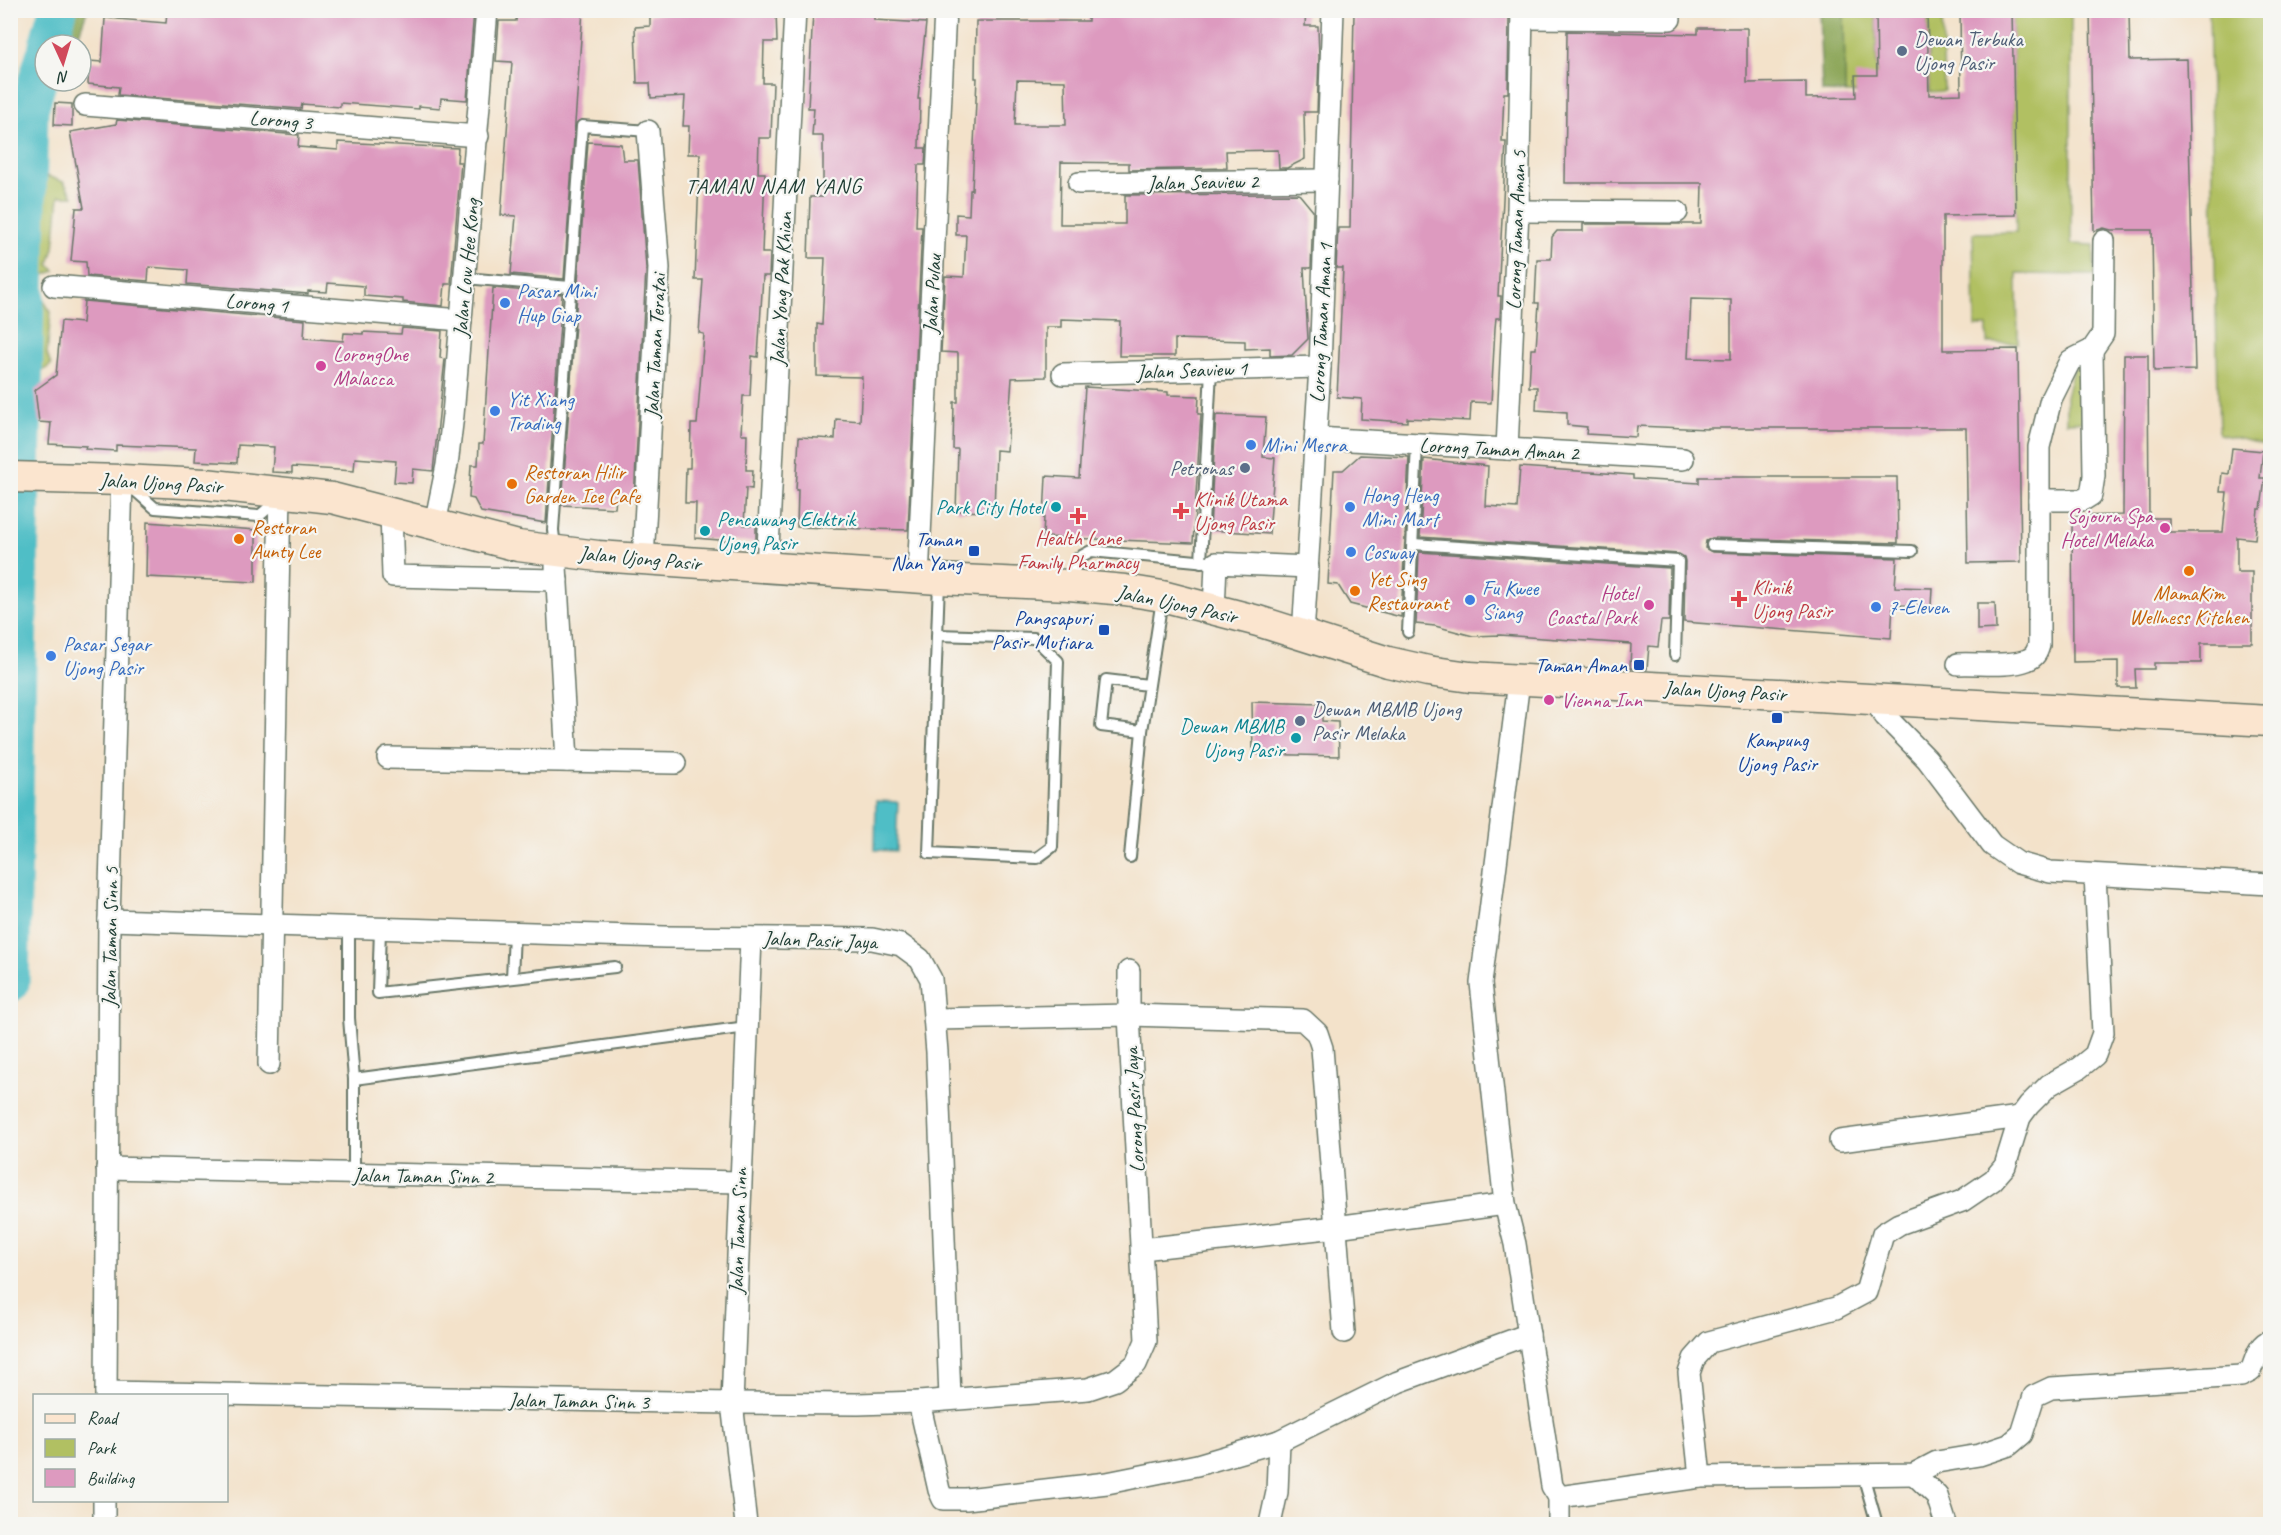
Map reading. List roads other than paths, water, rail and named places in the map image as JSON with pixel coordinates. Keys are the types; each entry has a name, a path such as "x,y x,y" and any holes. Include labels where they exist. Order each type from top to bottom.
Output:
{"main road":[{"name":"Jalan Ujong Pasir","path":"10,477 122,480 332,498 518,546 556,565 643,560 928,579 1070,585 1162,596 1303,634 1388,662 1428,671 1519,681 2271,721"}],"street":[{"name":"Jalan Low Hee Kong","path":"435,524 447,465 453,415 487,10"},
{"name":"Jalan Yong Pak Khian","path":"767,568 795,10"},
{"name":"Jalan Pulau","path":"928,579 945,10"},
{"name":"Lorong Taman Aman 1","path":"1303,634 1320,367 1333,10"},
{"path":"1522,14 1670,19"},
{"name":"Lorong Taman Aman 5","path":"1507,449 1518,211 1522,14"},
{"name":"Lorong 3","path":"85,105 478,136"},
{"name":"Jalan Taman Teratai","path":"643,560 659,268 648,131"},
{"name":"Jalan Seaview 2","path":"1079,183 1327,180"},
{"path":"1518,211 1677,212"},
{"path":"1958,664 2018,662 2036,654 2039,645 2039,447 2051,399 2070,361 2091,350 2103,334 2104,241"},
{"name":"Lorong 1","path":"54,286 461,320"},
{"path":"2039,500 2083,500 2091,495 2094,476 2091,350"},
{"name":"Jalan Seaview 1","path":"1063,374 1320,367"},
{"name":"Lorong Taman Aman 2","path":"1316,438 1683,459"},
{"name":"Jalan Taman Sinn 5","path":"106,1394 109,920 122,480"},
{"path":"269,1064 280,492"},
{"path":"391,512 393,576 556,565 567,761"},
{"path":"1214,611 1209,562 1308,567"},
{"path":"1519,681 1481,982 1505,1204 1515,1244 1552,1486 1559,1497 1559,1524"},
{"path":"1874,700 1885,716 1927,759 1992,845 2018,862 2050,872 2271,884"},
{"path":"388,758 675,763"},
{"path":"1700,1477 1689,1372 1694,1359 1701,1350 1709,1342 1836,1308 1866,1292 1883,1234 1899,1224 1962,1201 1994,1180 2005,1166 2020,1117 2049,1085 2079,1068 2095,1055 2103,1033 2096,875"},
{"name":"Jalan Pasir Jaya","path":"109,920 514,933 872,939 901,945 920,959 931,979 935,1019 950,1398"},
{"name":"Jalan Taman Sinn","path":"746,1524 732,1403 751,938"},
{"name":"Lorong Pasir Jaya","path":"1051,1393 1088,1389 1115,1380 1136,1364 1146,1341 1129,1015 1129,971"},
{"path":"935,1019 1129,1015 1303,1020 1317,1033 1322,1048 1344,1332"},
{"path":"1840,1141 2020,1117"},
{"name":"Jalan Taman Sinn 2","path":"107,1168 740,1182"},
{"path":"1142,1249 1336,1227 1505,1204"},
{"path":"919,1402 943,1499 966,1499 1107,1483 1197,1465 1279,1441 1398,1382 1529,1334"},
{"path":"1559,1497 1700,1477 1914,1474 1938,1462 1979,1455 2010,1445 2022,1434 2034,1396 2050,1388 2241,1376 2251,1371 2260,1348 2265,1342 2271,1341"},
{"name":"Jalan Taman Sinn 3","path":"228,1396 858,1404 1051,1393"},
{"path":"1270,1524 1277,1492 1279,1441"},
{"path":"1914,1474 1937,1496 1946,1524"},
{"path":"104,1502 104,1524"}],"lane":[{"path":"556,565 553,530 582,126 648,131"},
{"path":"465,278 570,287"},
{"path":"1070,585 1078,558 1090,551 1209,562 1211,370"},
{"path":"1408,632 1417,444"},
{"path":"1413,544 1678,561 1674,655"},
{"path":"1712,545 1912,551"},
{"path":"928,579 937,635 929,853 1037,858 1052,847 1058,661 1034,638 937,635"},
{"path":"1130,857 1142,731 1162,596"},
{"path":"1142,731 1101,726 1106,680 1148,685"},
{"path":"349,928 349,1018 354,1078 354,1174"},
{"path":"380,929 378,993 615,967"},
{"path":"512,978 514,933"},
{"path":"354,1078 747,1027"},
{"path":"1863,1475 1877,1524"}],"water":[{"path":"876,801 898,802 896,851 875,850"}],"waterway":[{"path":"51,33 58,10"},
{"path":"10,983 29,109 34,93"}],"place":[{"name":"Dewan Terbuka Ujong Pasir","path":"1902,51"},
{"name":"Pasar Mini Hup Giap","path":"505,303"},
{"name":"LorongOne Malacca","path":"321,366"},
{"name":"Yit Xiang Trading","path":"495,411"},
{"name":"Mini Mesra","path":"1251,445"},
{"name":"Petronas","path":"1245,468"},
{"name":"Restoran Hilir Garden Ice Cafe","path":"512,484"},
{"name":"Park City Hotel","path":"1056,507"},
{"name":"Hong Heng Mini Mart","path":"1350,507"},
{"name":"Klinik Utama Ujong Pasir","path":"1181,511"},
{"name":"Health Lane Family Pharmacy","path":"1078,516"},
{"name":"Sojourn Spa Hotel Melaka","path":"2165,528"},
{"name":"Pencawang Elektrik Ujong Pasir","path":"705,531"},
{"name":"Restoran Aunty Lee","path":"239,539"},
{"name":"Taman Nan Yang","path":"974,551"},
{"name":"Cosway","path":"1351,552"},
{"name":"MamaKim Wellness Kitchen","path":"2189,571"},
{"name":"Yet Sing Restaurant","path":"1355,591"},
{"name":"Klinik Ujong Pasir","path":"1739,599"},
{"name":"Fu Kwee Siang","path":"1470,600"},
{"name":"Hotel Coastal Park","path":"1649,605"},
{"name":"7-Eleven","path":"1876,607"},
{"name":"Pangsapuri Pasir Mutiara","path":"1104,630"},
{"name":"Pasar Segar Ujong Pasir","path":"51,656"},
{"name":"Taman Aman","path":"1639,665"},
{"name":"Vienna Inn","path":"1549,700"},
{"name":"Kampung Ujong Pasir","path":"1777,718"},
{"name":"Dewan MBMB Ujong Pasir Melaka","path":"1300,721"},
{"name":"Dewan MBMB Ujong Pasir","path":"1296,738"}],"district":[{"name":"TAMAN NAM YANG","path":"774,186"}]}
